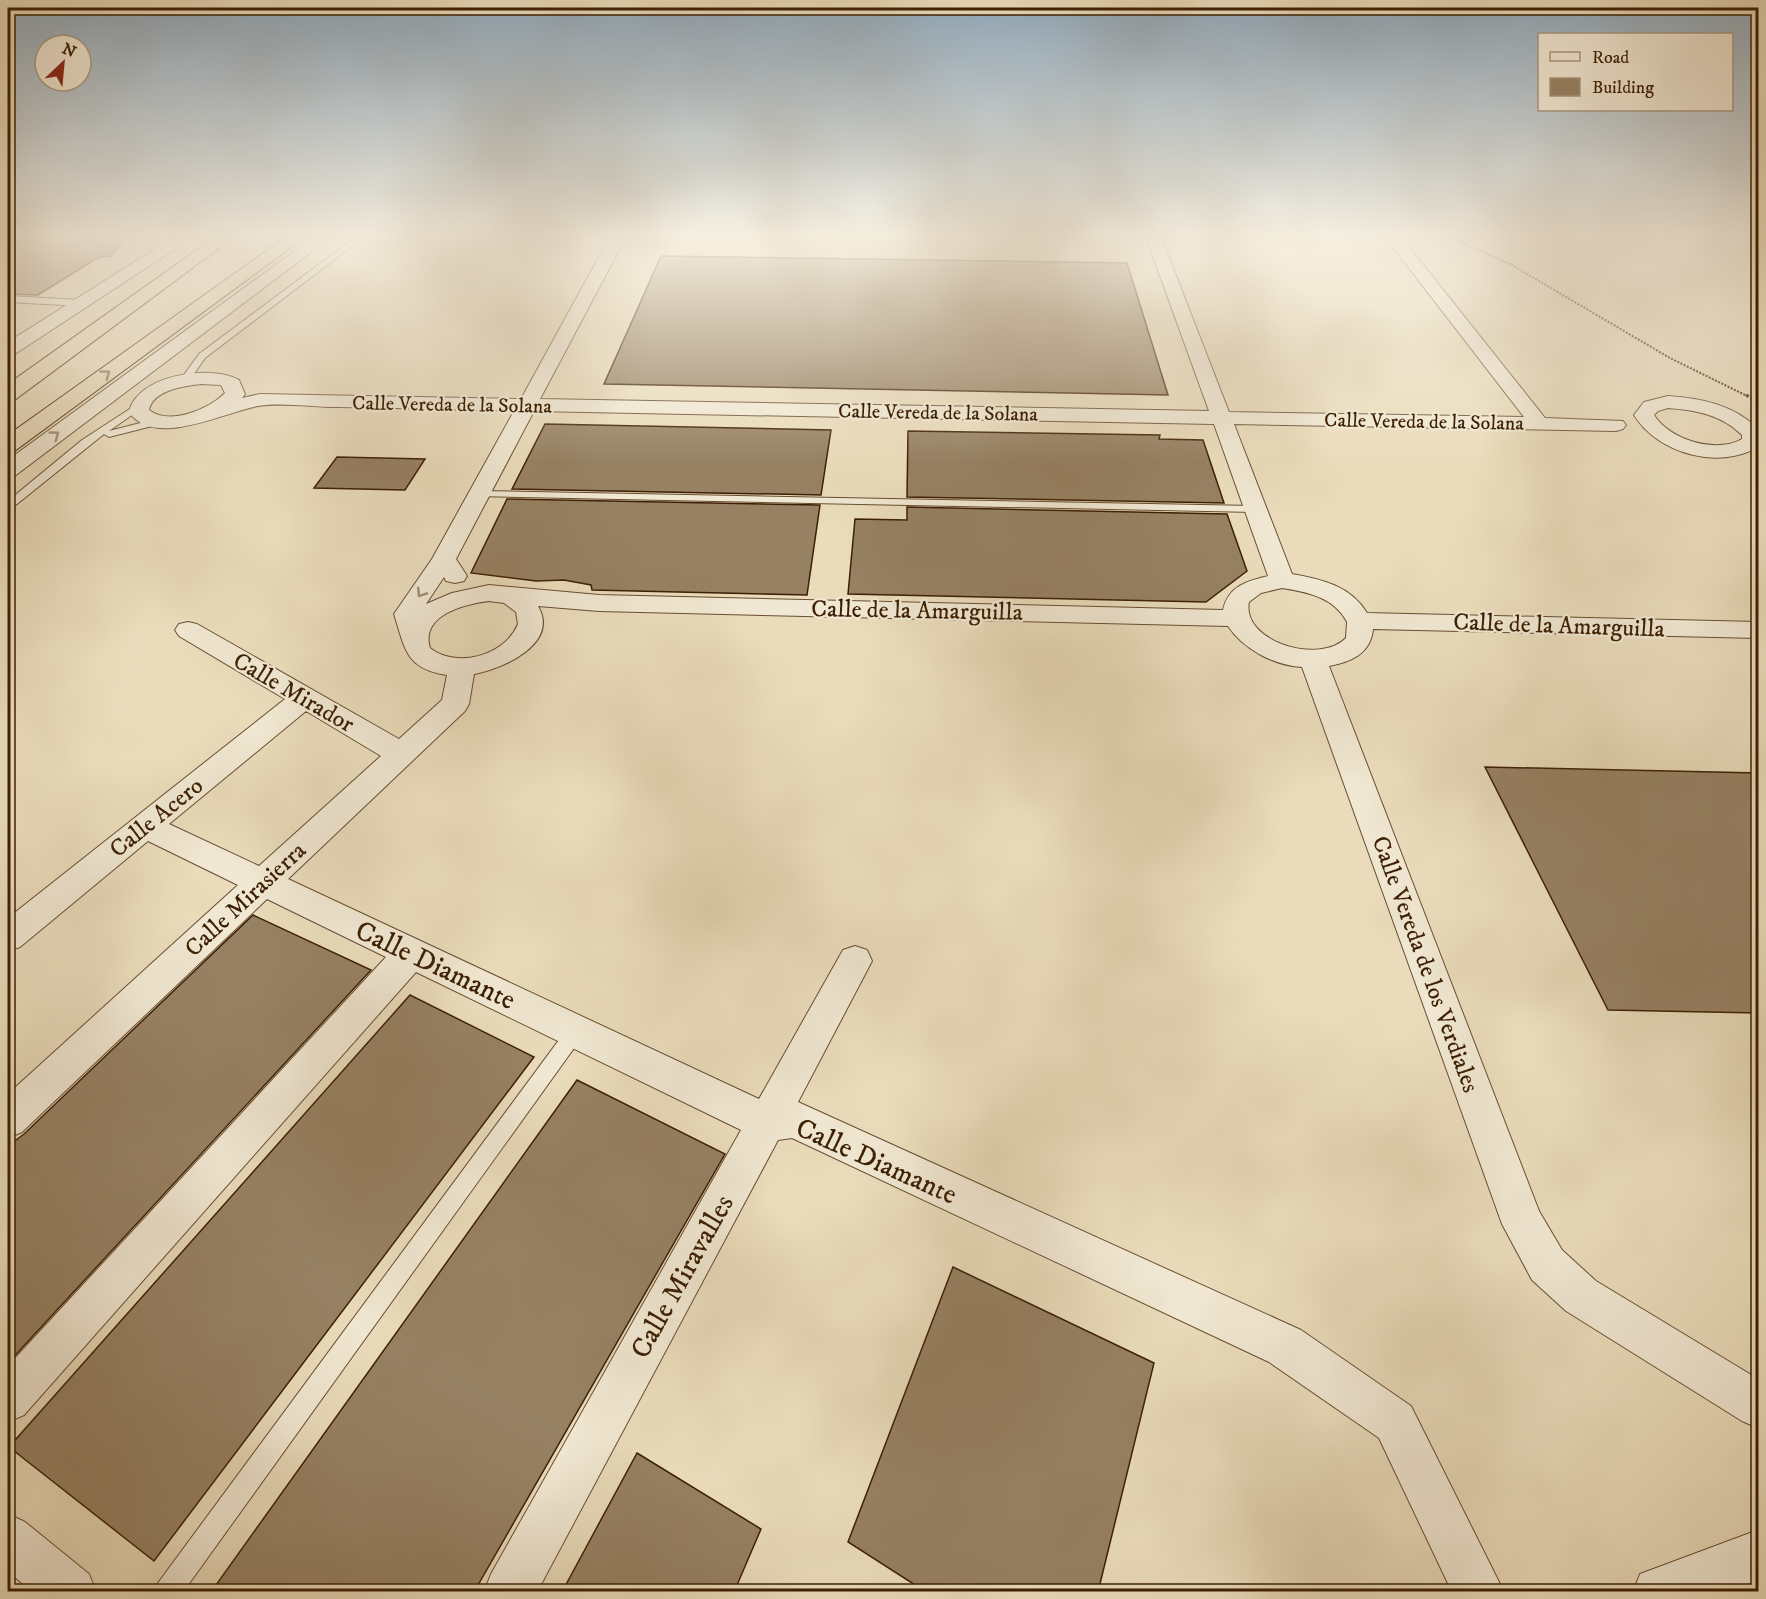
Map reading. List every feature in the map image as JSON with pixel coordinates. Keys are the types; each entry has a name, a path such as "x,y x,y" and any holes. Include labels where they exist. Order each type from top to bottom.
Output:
{"highway":[{"path":"8,394 122,312"},
{"path":"17,415 165,312"},
{"path":"8,445 193,312"}],"street":[{"path":"8,350 68,312"},
{"path":"8,470 223,312"},
{"path":"444,559 456,578 520,602 529,611 531,622 527,635 516,647 501,657 482,664 462,667 438,664 421,656 415,646 415,636 407,614 444,559 578,312"},
{"path":"1182,312 1282,580"},
{"path":"1452,312 1539,423"},
{"name":"Calle Vereda de la Solana","path":"139,406 150,393 186,380 214,378 225,380 236,389 260,400"},
{"path":"217,410 231,399 236,389"},
{"name":"Calle Vereda de la Solana","path":"160,421 189,419 260,400 1616,425 1666,437 1691,446 1719,451 1734,451 1752,442 1752,434 1745,426 1719,411 1684,403 1655,404 1647,408 1644,415 1616,425"},
{"path":"139,406 142,416 160,421"},
{"path":"1644,415 1646,422 1666,437"},
{"path":"1282,580 1306,584 1330,592 1349,606 1360,621 1361,636 1353,649 1336,657 1313,660 1288,656 1264,647 1246,634 1236,618 1235,603 1244,591 1260,583 1282,580"},
{"path":"415,636 420,623 433,611 450,601 469,596 498,595"},
{"name":"Calle de la Amarguilla","path":"498,595 599,603 1236,618"},
{"name":"Calle de la Amarguilla","path":"527,635 564,615 599,603"},
{"name":"Calle de la Amarguilla","path":"1360,621 1758,630"},
{"name":"Calle Mirador","path":"188,630 401,754"},
{"name":"Calle Vereda de los Verdiales","path":"1313,660 1523,1224 1548,1265 1581,1296 1758,1405"},
{"name":"Calle Mirasierra","path":"8,1119 455,704 462,667"},
{"name":"Calle Acero","path":"8,937 304,698"},
{"name":"Calle Diamante","path":"145,826 765,1122 794,1119 1285,1346 1395,1422 1479,1592"},
{"path":"8,1399 411,953"},
{"name":"Calle Miravalles","path":"509,1592 855,961"},
{"path":"8,1539 71,1592"},
{"path":"1658,1592 1758,1555"}],"lane":[{"path":"186,380 202,356 261,312"},
{"path":"8,506 86,442 139,406"},
{"path":"86,442 123,429 160,421"},
{"path":"479,495 1255,508"},
{"path":"167,1592 576,1031"}],"path":[{"path":"1591,312 1670,358 1758,401"}],"building":[{"path":"636,312 1142,312 1168,395 604,384"},
{"path":"545,424 831,430 821,495 512,489"},
{"path":"908,431 1160,435 1159,439 1203,440 1224,503 907,497"},
{"path":"337,457 425,459 405,490 314,488"},
{"path":"507,499 820,505 807,595 592,590 591,585 564,580 536,581 471,573"},
{"path":"907,507 1227,514 1247,571 1206,602 848,594 855,519 907,520"},
{"path":"1485,767 1758,773 1758,1013 1608,1010"},
{"path":"253,915 371,970 8,1363 8,1146 24,1134"},
{"path":"410,995 534,1057 154,1561 9,1447"},
{"path":"577,1080 725,1154 474,1592 211,1592"},
{"path":"953,1267 1154,1363 1098,1592 926,1592 848,1542"},
{"path":"637,1453 761,1529 734,1592 562,1592"}]}
